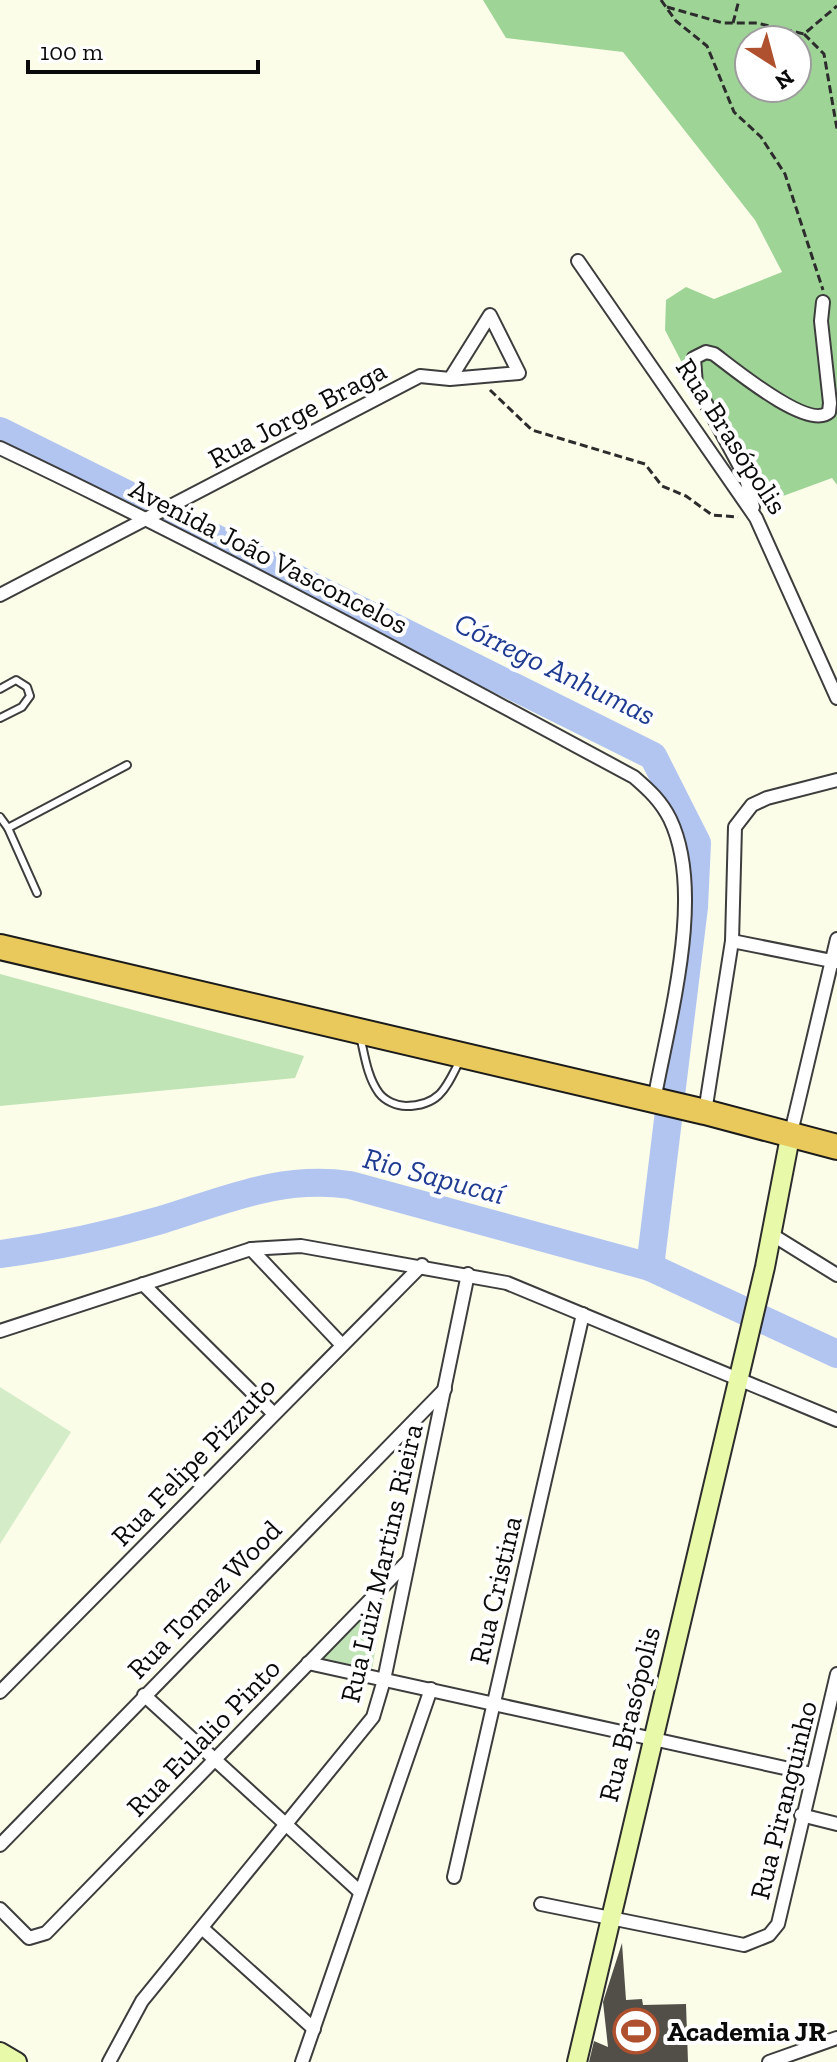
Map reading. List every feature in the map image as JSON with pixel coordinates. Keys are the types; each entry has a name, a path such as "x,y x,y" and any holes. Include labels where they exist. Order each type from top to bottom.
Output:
{"highway":[{"path":"0,947 699,1110 790,1137 837,1147"}],"street":[{"name":"Rua Brasópolis","path":"578,261 756,518 837,698"},
{"path":"756,518 746,478 696,385 694,358 706,352 714,354 796,410 815,418 824,417 829,412 830,403 821,321 823,302"},
{"name":"Rua Jorge Braga","path":"0,595 152,519 420,376 450,379 519,373 490,315 450,379"},
{"name":"Avenida João Vasconcelos","path":"0,448 152,519 634,777 656,796 671,821 684,885 681,947 659,1102"},
{"path":"699,1110 732,941 733,838 741,817 752,805 767,798 837,780"},
{"path":"790,1137 835,961 837,939"},
{"path":"732,941 835,961"},
{"name":"Rua Brasópolis","path":"577,2062 736,1379 765,1267 790,1137"},
{"path":"771,1234 837,1275"},
{"path":"0,1331 251,1249 301,1246 422,1265 507,1283 837,1420"},
{"path":"251,1249 341,1344"},
{"name":"Rua Felipe Pizzuto","path":"0,1692 422,1265"},
{"name":"Rua Luiz Martins Rieira","path":"109,2062 136,2010 285,1824 366,1730 384,1680 468,1274"},
{"path":"143,1284 273,1413"},
{"name":"Rua Cristina","path":"454,1877 583,1314"},
{"name":"Rua Tomaz Wood","path":"0,1845 445,1389"},
{"name":"Rua Eulalio Pinto","path":"0,1909 29,1938 46,1933 407,1562"},
{"path":"308,1663 812,1774"},
{"name":"Rua Piranguinho","path":"609,1917 744,1945 769,1935 778,1924 801,1815 834,1702 837,1674"},
{"path":"302,2062 431,1689"},
{"path":"144,1695 359,1891"},
{"path":"801,1815 837,1824"},
{"path":"541,1904 609,1917"},
{"path":"202,1928 314,2029"},
{"path":"769,2062 837,2038"},
{"path":"0,2052 17,2062"}],"lane":[{"path":"0,689 16,680 27,687 30,696 22,707 0,718"},
{"path":"8,828 127,765"},
{"path":"0,817 37,893"},
{"path":"360,1032 368,1071 380,1095 398,1106 425,1106 446,1089 462,1056"}],"path":[{"path":"661,0 676,21 707,46 734,112 761,137 785,174 805,230 823,302"},
{"path":"733,23 739,0"},
{"path":"665,6 733,23 761,24"},
{"path":"813,26 837,6"},
{"path":"813,43 824,54 837,129"},
{"path":"475,377 532,430 645,464 662,486 686,496 712,515 756,518"}],"green space":[{"path":"483,0 837,0 837,485 832,478 756,506 665,330 666,300 686,287 714,299 782,272 755,220 623,52 506,38"},
{"path":"0,974 304,1056 295,1078 0,1106"},
{"path":"0,1387 71,1432 0,1544"},
{"path":"386,1590 372,1669 320,1658"}],"building":[{"path":"622,1943 626,2000 642,1999 643,2005 686,2004 688,2062 589,2062 594,2041 608,2047 603,2002"}],"waterway":[{"name":"Córrego Anhumas","path":"0,431 653,756 697,843 694,907 650,1267"},
{"name":"Rio Sapucaí","path":"0,1254 122,1231 277,1186 300,1183 350,1185 650,1267 837,1354"}],"place":[{"name":"Academia JR","path":"636,2031"}]}
